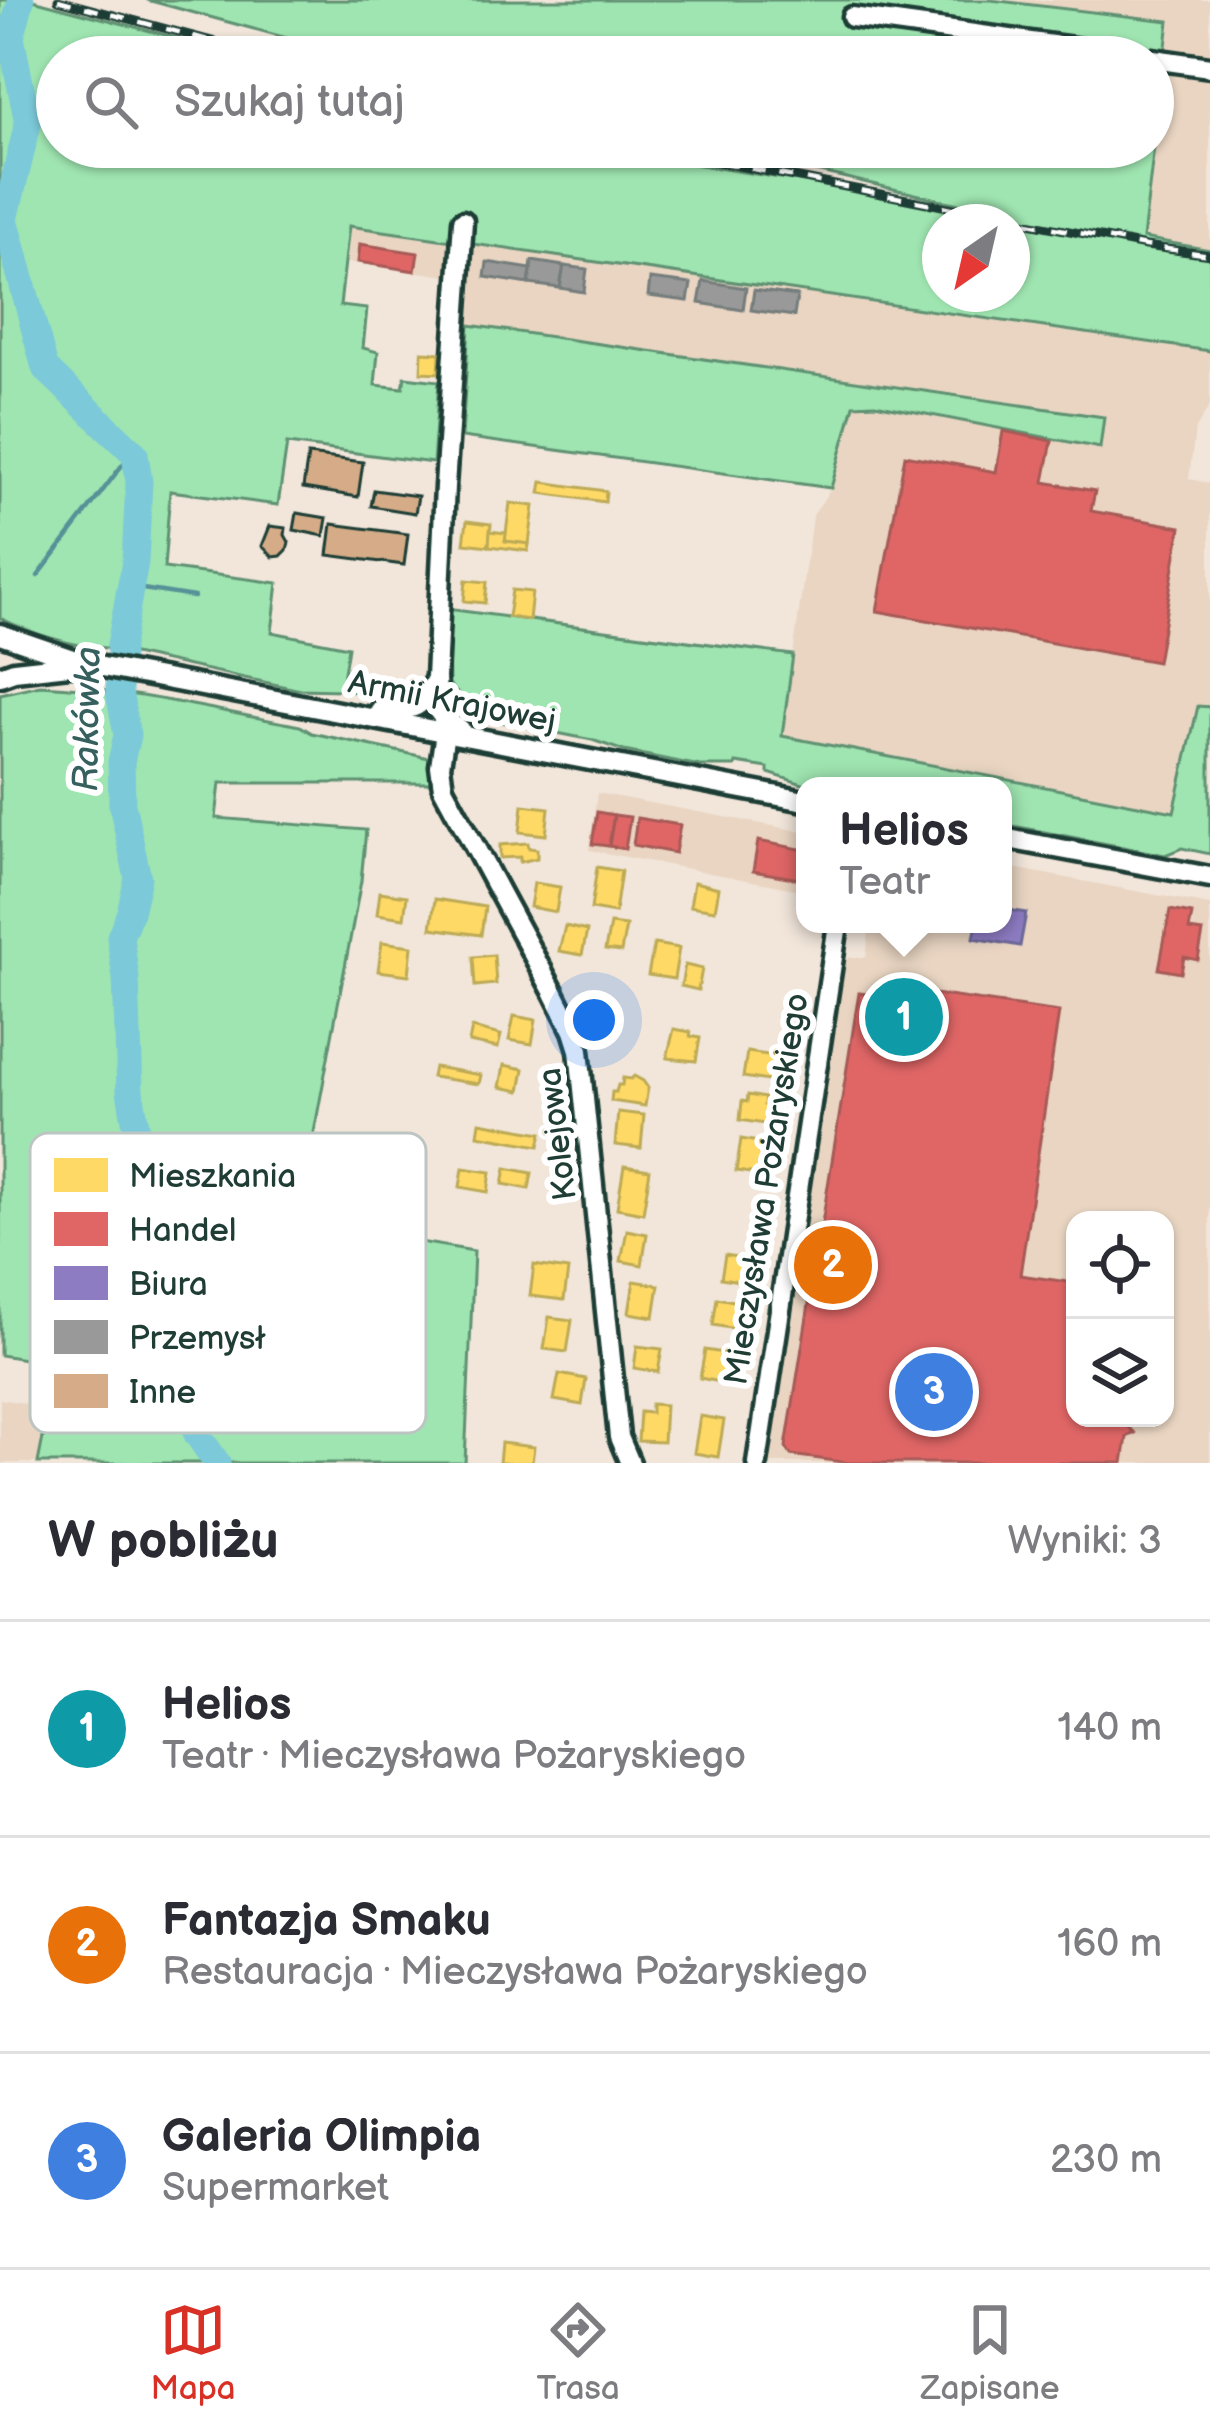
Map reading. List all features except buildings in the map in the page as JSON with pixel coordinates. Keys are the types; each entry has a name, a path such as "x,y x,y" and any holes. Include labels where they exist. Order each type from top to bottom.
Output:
{"street":[{"path":"852,17 988,36"},
{"path":"1174,62 1210,67"},
{"path":"463,221 436,678 437,711 475,738"},
{"path":"0,636 7,658 0,675"},
{"name":"Armii Krajowej","path":"0,636 87,664 796,799"},
{"name":"Armii Krajowej","path":"0,675 87,664"},
{"path":"328,708 415,708 429,697 436,678"},
{"path":"328,708 420,738 441,757 455,744 475,738"},
{"name":"Kolejowa","path":"445,732 443,788 560,1004 579,1050 619,1437 630,1463"},
{"path":"1012,840 1207,877"},
{"name":"Mieczysława Pożaryskiego","path":"757,1463 837,933"}],"shaded area":[{"path":"991,0 1210,0 1210,253 1143,245 1152,168 1174,168 1174,36 1166,36 1168,21"},
{"path":"349,225 450,242 447,276 345,262"},
{"path":"472,244 1210,351 1210,405 1195,430 1189,479 1210,483 1210,712 1197,707 1175,812 782,735 812,517 831,488 853,405 875,404 1100,448 1104,417 463,324"},
{"path":"597,793 796,830 796,889 589,850"},
{"path":"1012,868 1210,905 1210,1463 765,1463 763,1451 842,963 850,957 866,957 869,934 865,933 1012,933"},
{"path":"0,1399 30,1404 30,1433 44,1433 38,1463 0,1463"}],"green space":[{"path":"0,0 33,0 169,36 36,36 36,168 718,168 941,204 922,204 922,309 349,226 340,306 367,309 363,348 378,352 375,385 403,388 405,377 439,381 433,463 287,444 278,505 170,491 164,568 278,583 272,632 348,647 343,679 411,692 397,698 296,689 66,642 0,618"},
{"path":"147,0 991,0 1169,21 1167,36 280,36"},
{"path":"803,168 1151,168 1143,238 1210,250 1210,351 941,312 1030,312 1030,204 958,204"},
{"path":"469,325 1104,417 1100,448 875,404 854,405 831,488 462,437"},
{"path":"447,609 793,655 782,736 993,777 796,777 796,782 768,773 768,768 736,763 700,766 487,719 449,683"},
{"path":"40,685 106,691 300,726 312,733 429,758 432,783 220,783 216,818 366,830 361,881 314,1133 30,1133 30,1360 0,1355 0,694"},
{"path":"1198,706 1210,707 1210,854 1182,848 1165,855 1012,826 1012,781 1174,812"},
{"path":"426,1243 474,1251 465,1463 38,1463 44,1433 426,1433"}],"waterway":[{"name":"Rakówka","path":"21,0 11,38 28,123 5,219 45,368 135,454 139,482 135,562 120,645 119,692 127,735 121,762 122,804 138,878 120,937 137,1133"},
{"path":"38,576 135,454"},
{"path":"130,587 194,597"},
{"name":"Rakówka","path":"197,1433 217,1463"}],"railway":[{"path":"58,0 193,36"},
{"path":"748,168 1210,255"}],"place":[{"name":"Helios","path":"904,1017"},
{"name":"Fantazja Smaku","path":"833,1265"},
{"name":"Galeria Olimpia","path":"934,1392"}]}
